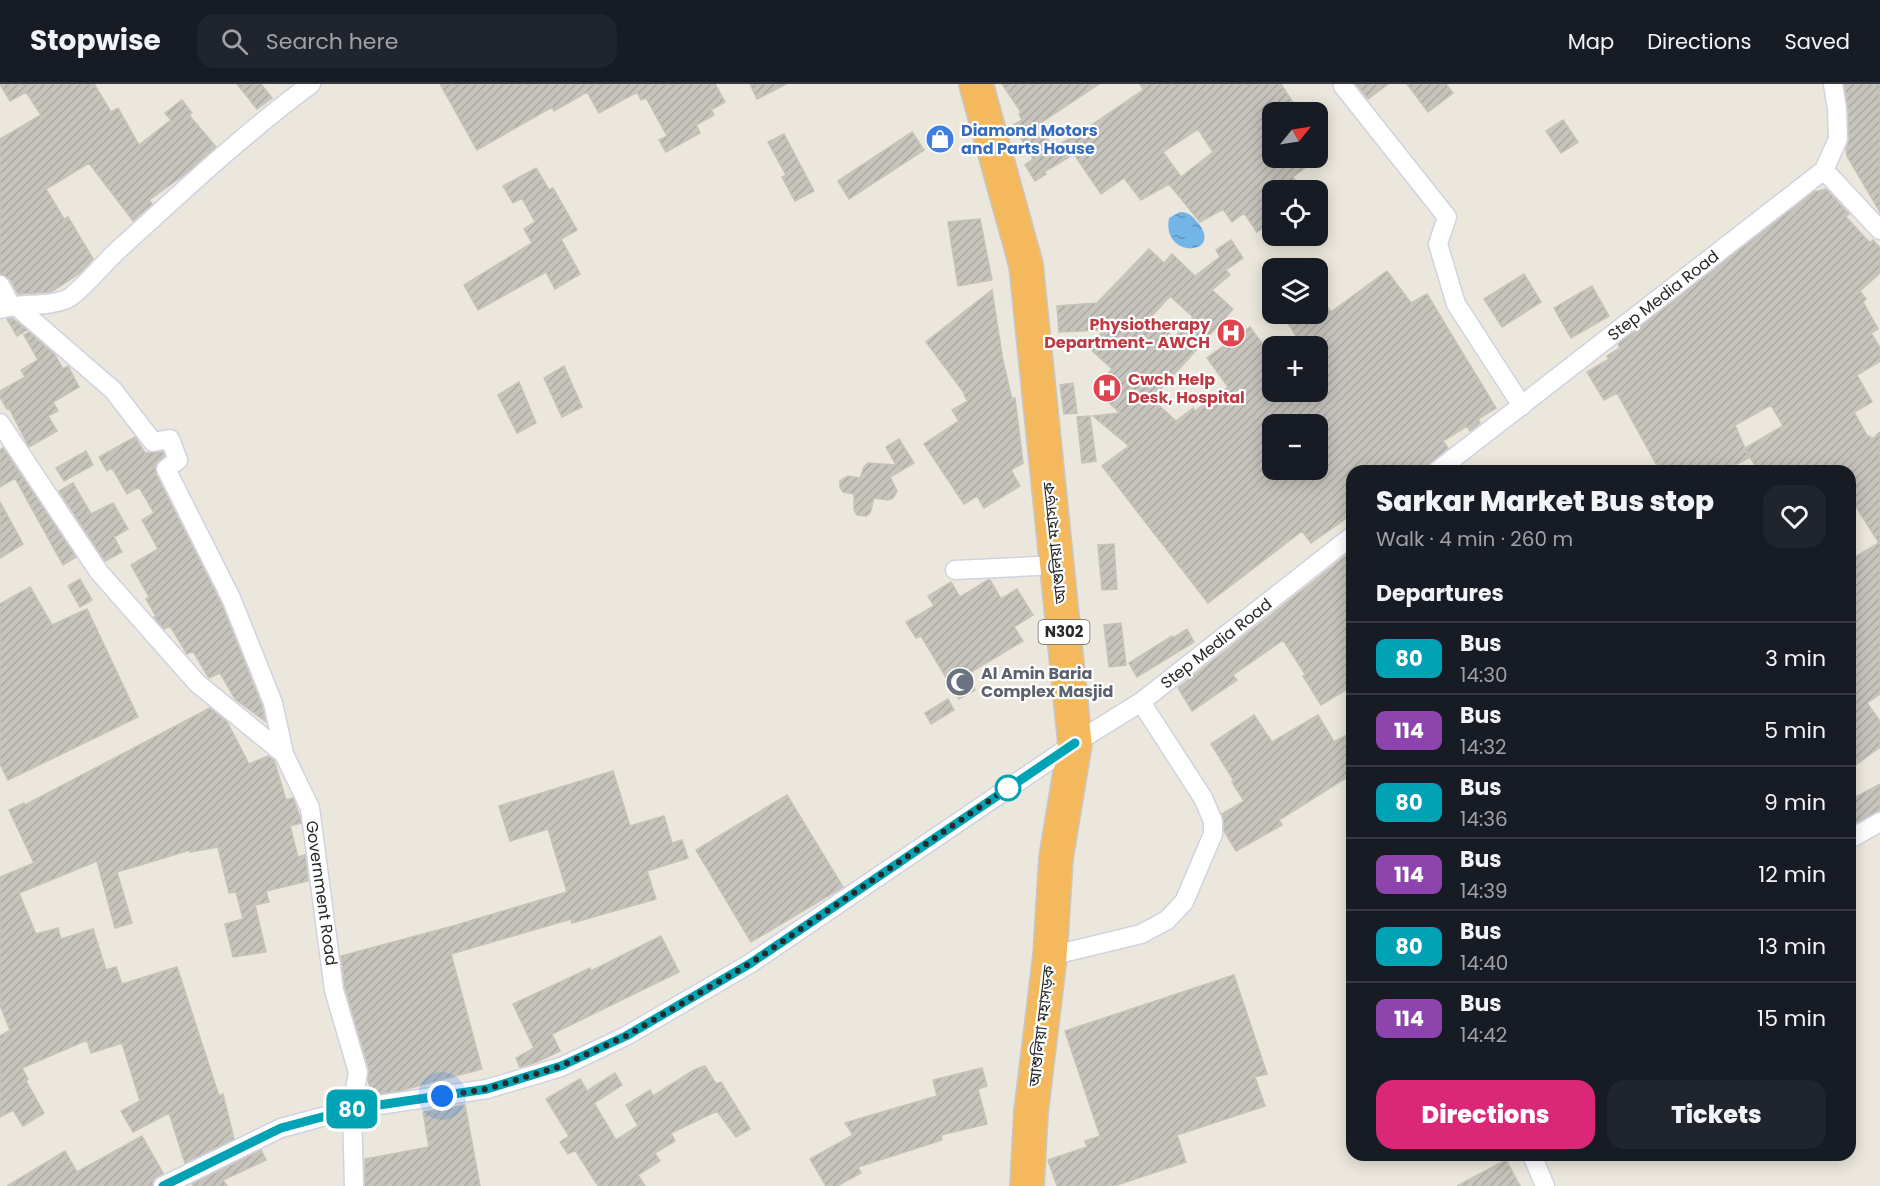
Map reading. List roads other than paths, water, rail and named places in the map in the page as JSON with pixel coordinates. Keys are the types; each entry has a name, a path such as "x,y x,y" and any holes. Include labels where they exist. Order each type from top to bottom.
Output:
{"highway":[{"name":"আশুলিয়া মহাসড়ক","path":"976,84 1026,265 1075,743 1056,858 1050,956 1031,1112 1027,1186"}],"street":[{"path":"9,307 48,305 70,298 107,260 270,114 311,84"},
{"path":"1344,84 1343,86 1447,218 1438,244 1456,304 1522,406"},
{"path":"1833,84 1838,109 1838,140 1824,170 1880,230"},
{"name":"Step Media Road","path":"1445,465 1824,170"},
{"path":"0,285 9,307 113,390 153,442 170,439 178,460 166,469 231,598 273,704 284,754"},
{"name":"Government Road","path":"0,423 5,442 99,572 197,683 284,754 310,808 334,990 358,1072 352,1109 354,1186"},
{"name":"Step Media Road","path":"163,1186 281,1128 352,1109 487,1089 561,1066 626,1036 751,963 1075,743 1141,702 1346,541"},
{"path":"955,570 1057,565"},
{"path":"1050,956 1141,934 1167,920 1184,902 1213,834 1212,820 1203,798 1141,702"},
{"path":"1856,836 1880,822"},
{"path":"1535,1161 1545,1186"}],"water":[{"path":"1180,212 1189,214 1199,224 1204,235 1203,242 1198,247 1181,246 1174,241 1169,231 1169,218"}],"place":[{"name":"Diamond Motors and Parts House","path":"940,139"},
{"name":"Physiotherapy Department- AWCH","path":"1231,333"},
{"name":"Cwch Help Desk, Hospital","path":"1107,388"},
{"name":"Al Amin Baria Complex Masjid","path":"960,682"}]}
